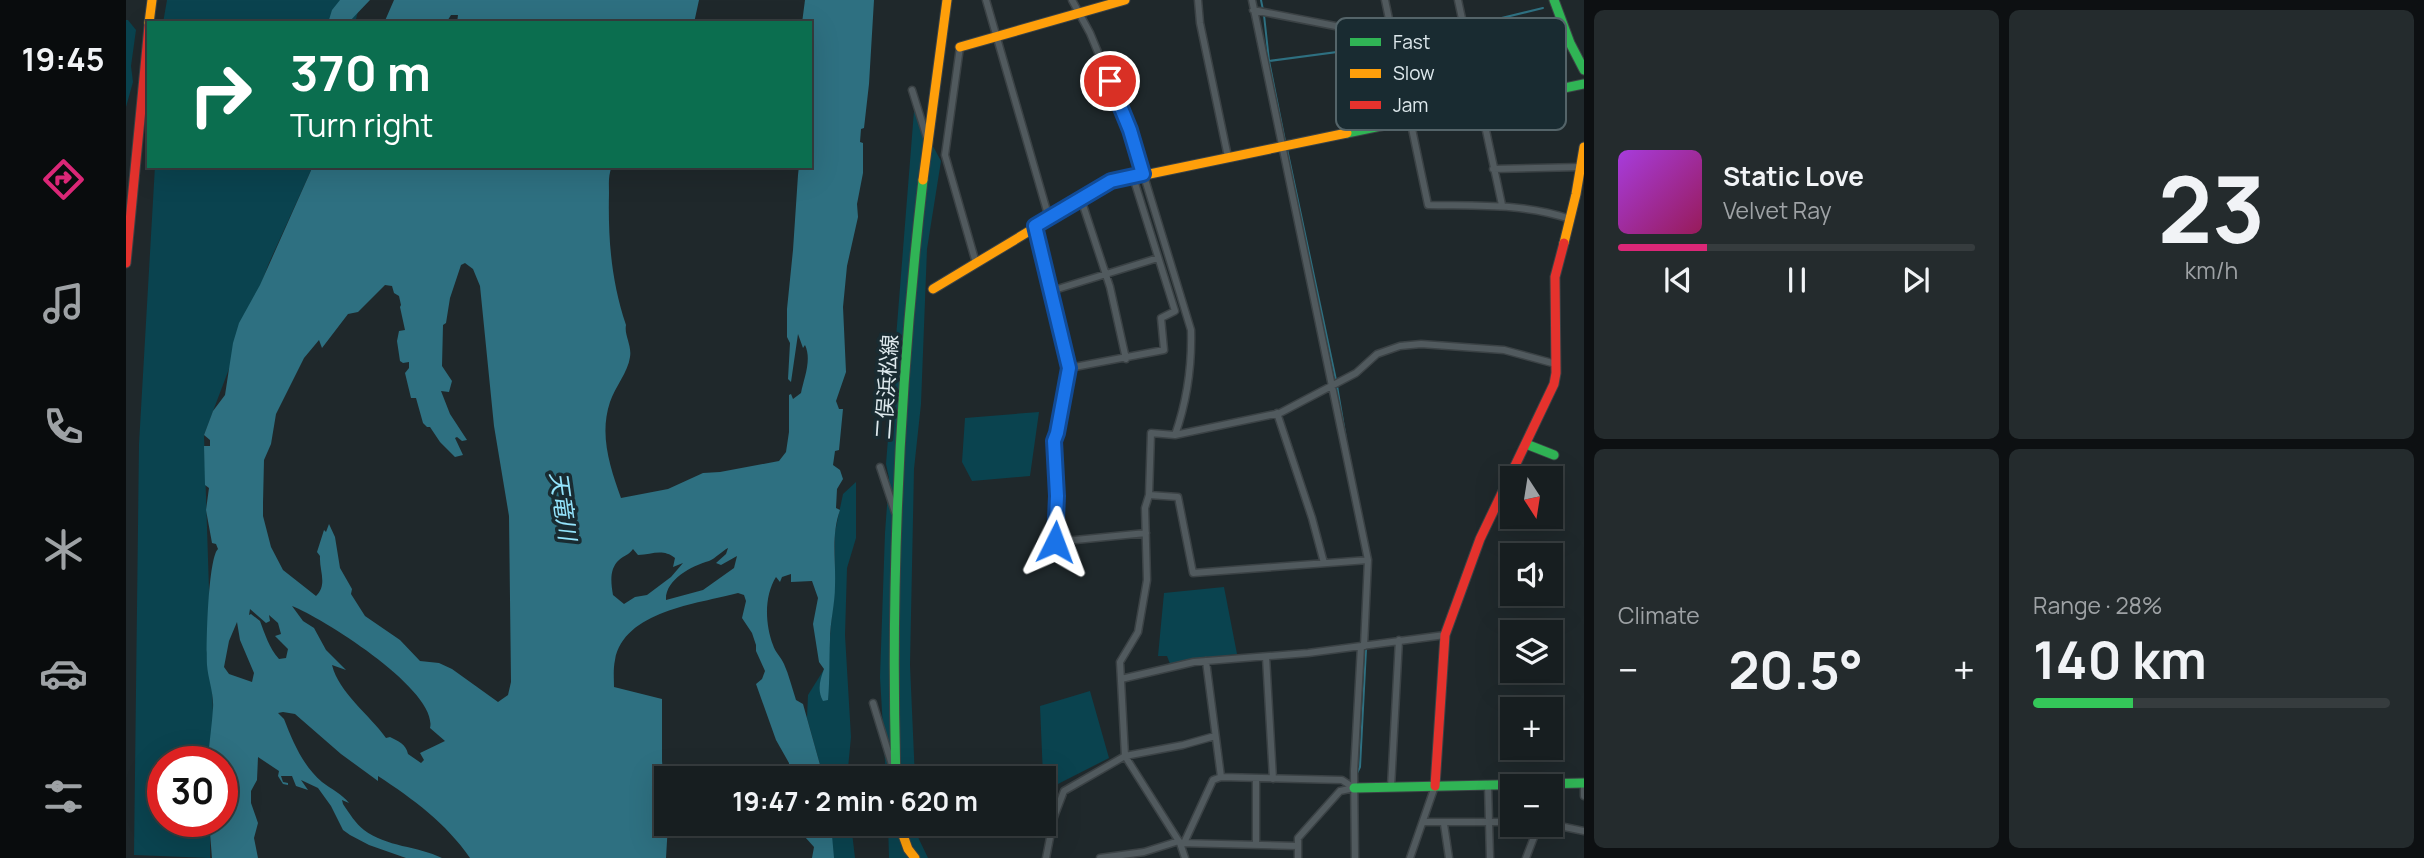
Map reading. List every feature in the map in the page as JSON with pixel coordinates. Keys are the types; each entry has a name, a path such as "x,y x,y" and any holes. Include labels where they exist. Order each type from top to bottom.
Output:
{"street":[{"path":"149,21 152,0"},
{"name":"二俣浜松線","path":"896,766 894,609 908,334 947,0"},
{"path":"986,0 1049,218"},
{"path":"1069,368 1164,350 1161,318 1175,311 1158,258 1130,130 1090,33 1072,0"},
{"path":"975,263 945,155 960,47 1079,14 1096,4 1125,0"},
{"path":"1198,0 1200,23 1228,157"},
{"path":"1252,0 1368,560 1354,788 1354,858"},
{"path":"1385,0 1388,18"},
{"path":"1458,0 1462,18"},
{"path":"1554,0 1561,18"},
{"path":"1253,10 1336,29"},
{"path":"1566,32 1584,70"},
{"path":"126,263 147,45"},
{"path":"1566,89 1584,85"},
{"path":"912,90 929,145"},
{"path":"933,289 1111,181 1364,130"},
{"path":"1411,130 1428,205 1502,205 1552,213 1570,219"},
{"path":"1485,130 1502,205"},
{"path":"1410,858 1435,786 1446,635 1476,548 1554,384 1555,277 1570,219 1580,196 1584,147"},
{"path":"1493,169 1581,167"},
{"path":"1138,176 1191,330 1185,406 1175,435"},
{"path":"1081,199 1106,273 1126,359"},
{"path":"1035,226 1069,368 1054,441 1057,496 1055,542 1146,533"},
{"path":"1051,291 1158,258"},
{"path":"1185,858 1181,842 1125,755 1120,662 1138,632 1147,580 1145,508 1149,495 1152,433 1175,435 1277,413 1356,373 1384,351 1421,344 1504,350 1556,364"},
{"path":"1277,413 1324,563"},
{"path":"1526,444 1554,455"},
{"path":"880,467 897,521"},
{"path":"1149,495 1178,497 1193,573 1368,560"},
{"path":"1121,679 1206,661 1266,657 1446,635"},
{"path":"1391,788 1399,640"},
{"path":"1266,657 1273,779"},
{"path":"1206,661 1221,777"},
{"path":"873,703 893,766"},
{"path":"1045,858 1054,817 1064,791 1125,755 1183,745 1215,736"},
{"path":"1181,842 1213,780 1221,777 1342,780 1354,788"},
{"path":"1256,779 1256,845"},
{"path":"1563,784 1584,783 1584,796"},
{"path":"1488,785 1490,858"},
{"path":"1298,858 1298,838 1340,791 1354,788 1500,785"},
{"path":"1423,822 1500,822"},
{"path":"1444,824 1449,858"},
{"path":"1563,827 1584,831"},
{"path":"903,836 915,858"},
{"path":"1525,858 1534,837"},
{"path":"1100,858 1144,852 1181,842 1297,846"}],"shaded area":[{"path":"167,0 361,0 356,21 163,21"},
{"path":"126,20 136,30 131,66 133,82 126,107"},
{"path":"914,111 941,161 927,249 921,404 914,469 910,665 914,766 885,766 880,677 889,478 886,464"},
{"path":"155,168 312,168 269,263 204,435 213,713 211,746 147,746 147,837 210,837 210,858 134,855 139,444"},
{"path":"1039,412 1030,476 972,481 962,462 965,418"},
{"path":"856,482 856,538 847,568 845,635 851,737 848,766 820,766 807,718 808,695 828,663 835,574 835,532 843,494"},
{"path":"1224,587 1237,654 1170,664 1167,656 1158,656 1164,593"},
{"path":"1090,691 1109,758 1056,785 1056,766 1043,766 1040,706"},
{"path":"830,836 852,836 855,858 831,858"},
{"path":"888,836 917,836 928,858 889,858"}],"water":[{"path":"340,0 370,0 350,21 329,21 332,10"},
{"path":"394,0 699,0 694,21 457,21 458,15 451,15 447,21 385,21"},
{"name":"天竜川","path":"805,0 874,0 869,84 860,142 863,143 863,173 843,307 846,372 836,401 839,409 843,409 839,450 835,451 833,465 840,470 843,479 837,489 836,508 840,510 835,538 835,593 830,633 828,700 823,701 820,693 824,669 819,662 813,624 818,598 812,581 791,582 791,574 782,577 780,582 776,577 769,593 767,610 773,645 786,668 796,700 803,704 820,766 789,766 776,740 756,684 765,671 752,633 742,618 746,601 744,595 738,593 683,606 647,620 632,630 621,644 615,660 614,687 662,699 662,766 654,766 654,836 667,836 666,858 470,858 440,823 416,803 378,776 378,781 341,754 295,714 283,712 278,713 284,719 304,761 315,776 349,803 342,800 361,828 382,840 442,858 406,858 350,835 343,830 318,788 301,780 308,790 296,786 292,776 281,776 283,782 288,785 283,784 278,776 279,771 258,757 257,780 251,791 251,803 258,823 254,838 258,858 212,858 210,837 238,837 238,746 209,746 213,702 207,665 207,641 212,568 218,549 216,544 212,543 206,510 209,488 205,485 204,446 210,446 210,440 204,435 213,411 225,395 239,323 260,285 312,168 611,168 609,227 612,259 630,353 627,368 610,402 606,439 621,498 668,489 703,473 779,461 786,452 789,395 791,394 793,399 801,393 808,363 805,345 803,348 798,334 791,382 788,379 790,343 787,337 787,309 799,168 812,168 812,21 802,21","holes":["465,263 473,269 480,286 494,426 509,516 511,682 508,695 498,702 452,669 439,663 420,661 400,640 365,616 351,594 352,589 340,568 335,537 329,524 326,532 324,530 317,552 320,556 322,587 316,596 283,570 271,547 263,516 264,460 271,444 276,414 304,358 319,340 322,348 348,314 358,312 385,285 392,286 394,293 399,296 405,330 399,331 397,341 400,361 409,362 405,373 411,398 416,398 423,423 430,427 440,442 455,457 463,455 455,438 467,440 450,414 441,391 449,392 452,381 442,366 443,325 446,323 450,298 461,265","728,548 726,554 716,563 721,565 737,556 734,568 703,590 666,600 670,586 680,575 712,560","633,549 638,555 666,553 675,558 673,567 683,563 671,577 647,595 635,597 624,604 613,595 614,568 621,558","292,606 352,640 398,676 417,695 428,713 430,728 445,741 420,753 424,760 421,763 408,754 401,743 390,737 386,738 341,685 332,665 346,670 326,650 314,628 303,621","250,609 266,623 270,621 269,615 278,623 281,634 275,636 288,649 286,658 279,659 270,646 260,621 249,615","237,622 240,640 254,673 252,682 229,674 224,667 229,641"]},
{"path":"832,836 834,858 812,858 814,847 805,837"}],"waterway":[{"path":"1261,0 1263,10"},
{"path":"1502,18 1543,8"},
{"path":"1264,15 1269,61 1285,141"},
{"path":"1269,61 1336,52"},
{"path":"1287,149 1336,380"},
{"path":"1337,386 1346,439"},
{"path":"1357,773 1360,767 1366,649"}],"traffic: fast":[{"path":"1554,0 1561,18"},
{"path":"1566,32 1584,70"},
{"path":"1566,88 1584,84"},
{"path":"1347,133 1362,130"},
{"path":"896,766 894,629 899,479 908,329 923,180"},
{"path":"1526,444 1554,455"},
{"path":"1354,788 1584,783"}],"traffic: slow":[{"path":"149,21 152,0"},
{"path":"923,180 947,0"},
{"path":"960,47 1125,0"},
{"path":"933,289 1111,182 1347,133"},
{"path":"1564,243 1584,147"},
{"path":"903,836 915,858"}],"traffic: jam":[{"path":"126,263 147,47"},
{"path":"1435,786 1445,635 1480,539 1554,384 1555,277 1564,243"}],"route":[{"path":"1055,542 1057,496 1054,441 1069,368 1035,226 1111,181 1143,174 1130,130 1110,81"}]}
